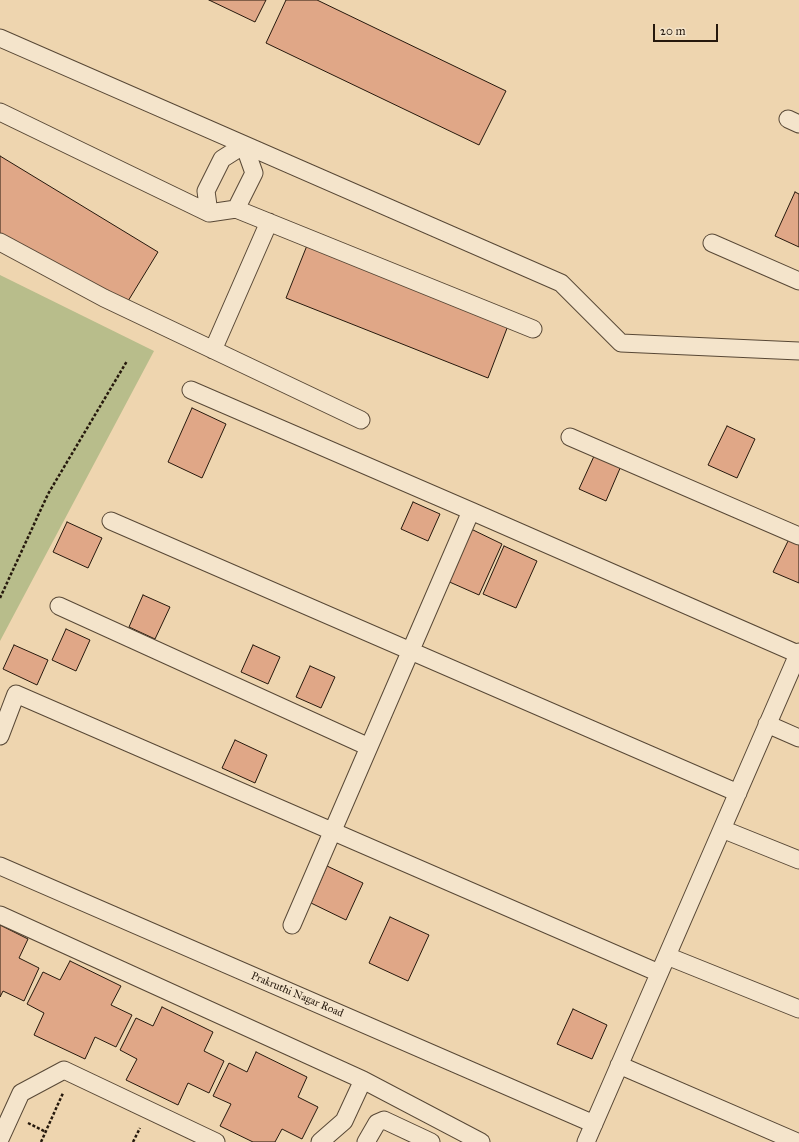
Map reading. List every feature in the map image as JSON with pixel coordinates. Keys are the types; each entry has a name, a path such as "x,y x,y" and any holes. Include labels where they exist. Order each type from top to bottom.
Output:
{"street":[{"path":"0,38 561,283 621,344 799,351"},
{"path":"0,112 209,213 236,209 533,330"},
{"path":"236,209 254,173 244,145"},
{"path":"209,213 206,191 222,159 244,145"},
{"path":"213,350 269,222"},
{"path":"0,242 104,298 361,420"},
{"path":"712,243 799,281"},
{"path":"191,390 799,653 586,1142"},
{"path":"570,437 799,536"},
{"path":"292,925 471,511"},
{"path":"111,521 738,792"},
{"path":"59,606 369,747"},
{"path":"0,736 16,694 659,973"},
{"path":"767,724 799,738"},
{"path":"722,829 799,860"},
{"name":"Prakruthi Nagar Road","path":"0,866 594,1124"},
{"path":"0,915 363,1080 481,1142"},
{"path":"667,956 799,1009"},
{"path":"619,1065 797,1142"},
{"path":"0,1141 21,1093 64,1070 216,1142"},
{"path":"320,1142 344,1121 363,1080"},
{"path":"366,1142 377,1123 384,1120 431,1142"}],"path":[{"path":"0,598 48,494 127,361"},
{"path":"41,1142 72,1074"}],"green space":[{"path":"0,275 154,351 0,641"}],"building":[{"path":"209,0 266,0 255,22"},
{"path":"286,0 317,0 506,91 479,145 266,43"},
{"path":"0,156 158,252 125,306 0,234"},
{"path":"795,192 799,194 799,247 775,236"},
{"path":"308,243 509,323 488,378 286,298"},
{"path":"192,408 226,424 202,478 168,462"},
{"path":"727,426 755,439 737,478 708,465"},
{"path":"595,454 621,466 606,501 579,489"},
{"path":"413,502 440,514 428,541 401,529"},
{"path":"67,522 102,538 88,568 53,552"},
{"path":"469,528 502,544 479,595 445,580"},
{"path":"790,537 799,541 799,583 773,572"},
{"path":"504,546 537,561 516,608 483,594"},
{"path":"143,595 170,607 155,639 129,627"},
{"path":"66,629 90,640 76,671 52,660"},
{"path":"14,645 48,660 37,685 3,669"},
{"path":"253,645 280,657 268,684 241,672"},
{"path":"310,666 335,677 321,708 296,697"},
{"path":"235,740 267,755 255,783 222,768"},
{"path":"327,866 363,883 346,920 311,903"},
{"path":"390,917 429,935 408,981 369,963"},
{"path":"0,925 28,939 19,958 39,968 24,1001 3,991 0,997"},
{"path":"70,961 121,986 111,1005 132,1015 116,1047 95,1037 85,1059 34,1035 44,1013 27,1004 43,972 60,980"},
{"path":"162,1007 213,1032 204,1051 224,1061 209,1093 188,1083 178,1105 126,1080 137,1059 120,1050 136,1018 153,1026"},
{"path":"573,1009 607,1025 592,1059 557,1044"},
{"path":"256,1052 307,1077 298,1097 318,1107 302,1139 282,1129 275,1142 253,1142 220,1126 231,1104 213,1096 229,1063 247,1072"}]}
